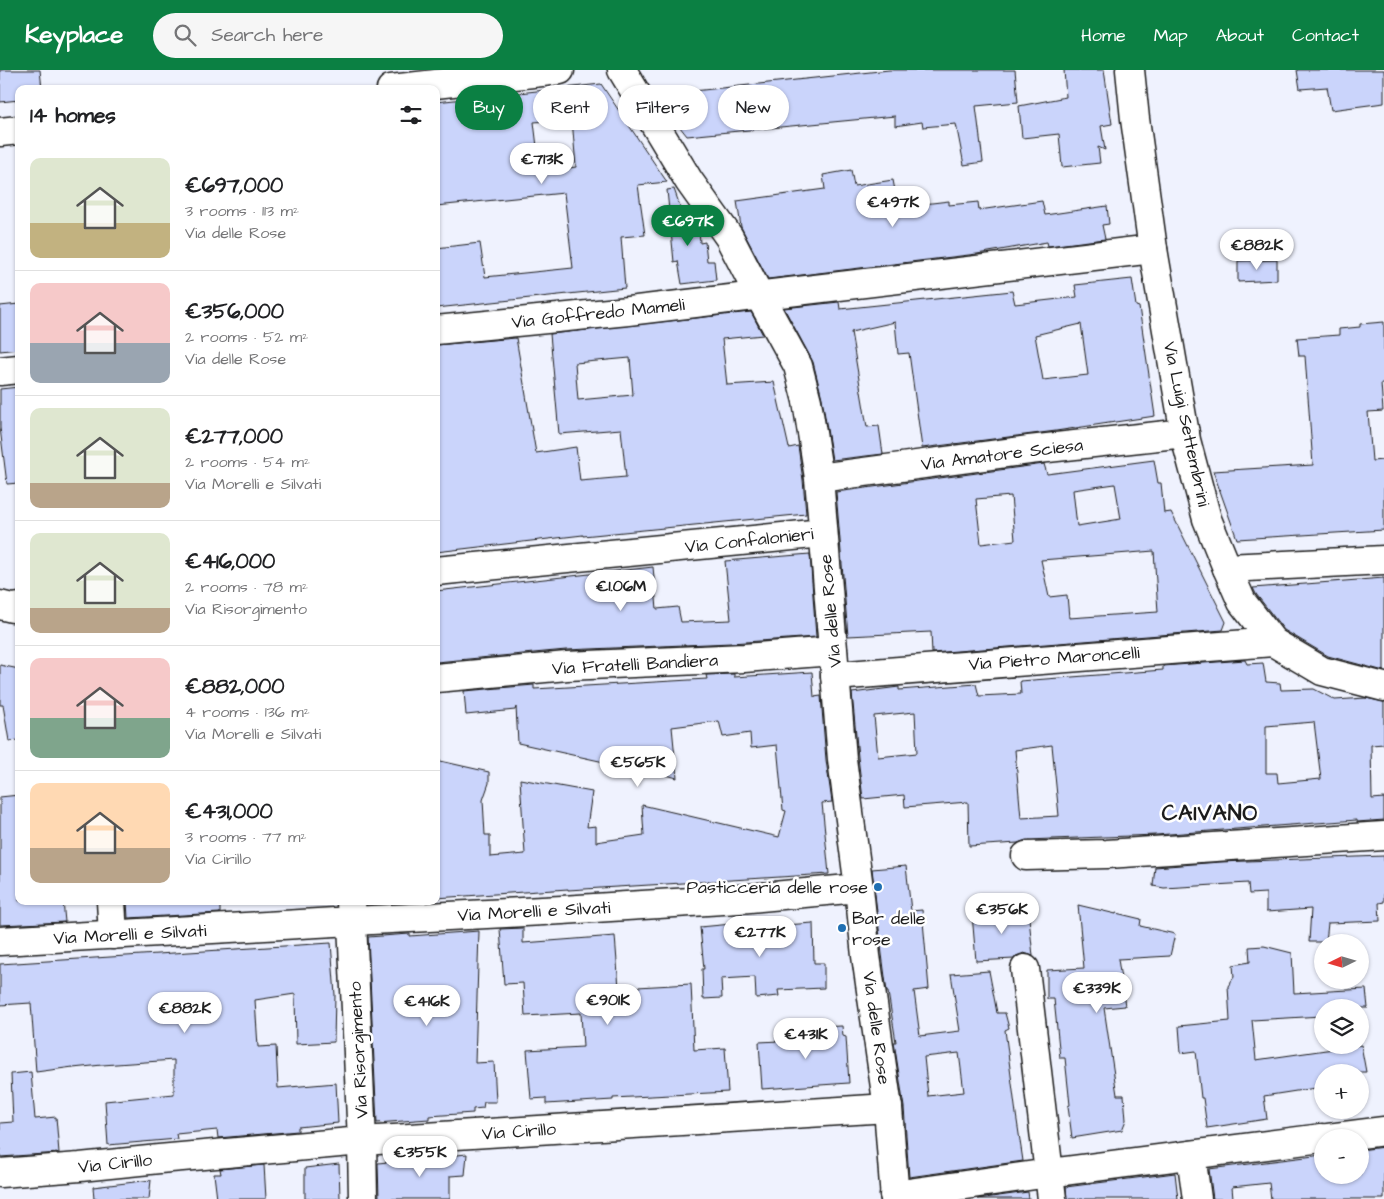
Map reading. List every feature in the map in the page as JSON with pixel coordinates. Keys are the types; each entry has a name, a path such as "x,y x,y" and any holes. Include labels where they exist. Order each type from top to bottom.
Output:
{"street":[{"path":"427,85 560,70"},
{"name":"Via delle Rose","path":"622,70 689,181 730,237 798,366 807,402 818,478 842,758 866,956 888,1108 895,1197"},
{"name":"Via Luigi Settembrini","path":"1130,70 1153,249 1185,433 1207,519 1227,568 1242,602 1273,642 1322,670 1384,687"},
{"path":"0,132 15,130"},
{"name":"Via Goffredo Mameli","path":"440,330 628,311 1153,249"},
{"path":"0,371 15,369"},
{"name":"Via Amatore Sciesa","path":"818,478 1029,450 1185,433"},
{"name":"Via Confalonieri","path":"440,571 823,533"},
{"path":"1227,568 1384,560"},
{"path":"0,605 15,608"},
{"name":"Via Pietro Maroncelli","path":"834,664 1273,642"},
{"name":"Via Fratelli Bandiera","path":"440,678 568,666 744,658 834,664"},
{"path":"1026,856 1107,854 1384,836"},
{"name":"Via Morelli e Silvati","path":"0,941 113,935 351,911 562,910 719,900 859,888"},
{"path":"111,905 113,935"},
{"name":"Via Risorgimento","path":"351,911 363,1199"},
{"path":"1025,969 1051,1186"},
{"name":"Via Cirillo","path":"0,1173 362,1141 888,1108"},
{"path":"1369,1133 1384,1131"},
{"path":"895,1197 1051,1186 1191,1155 1314,1139"},
{"path":"1191,1155 1197,1199"}],"building":[{"path":"0,70 40,70 42,85 15,85 15,100 0,102"},
{"path":"889,70 1015,70 1018,102 976,106 983,162 964,165 956,124 923,127 922,122 895,126 895,116 789,126 789,85 750,85"},
{"path":"1064,70 1104,70 1112,124 1101,126 1105,150 1098,147 1100,163 1062,167 1059,134 1022,138 1019,106 1066,97"},
{"path":"1297,70 1384,70 1384,103 1331,110 1327,87 1300,89"},
{"path":"718,88 718,130 749,130 687,136 682,130 708,130 708,89"},
{"path":"533,91 533,130 535,130 540,172 576,167 573,130 608,130 608,94 618,109 618,130 632,130 667,182 638,185 645,235 621,237 625,288 440,308 440,248 480,243 485,277 573,268 564,193 440,206 440,102 455,100 455,130 523,130 523,93"},
{"path":"851,170 854,186 893,180 898,207 949,201 949,205 978,202 979,210 1042,201 1045,215 1107,206 1109,224 1102,225 1105,239 1048,246 1047,242 977,254 768,279 741,227 737,201 825,189 823,175"},
{"path":"674,189 688,229 699,229 700,243 705,242 707,261 714,261 716,280 682,284 678,261 674,262 667,190"},
{"path":"1277,260 1277,280 1238,282 1238,261"},
{"path":"1132,279 1136,306 1139,307 1155,416 922,448 909,353 898,354 895,322 851,332 867,427 879,426 883,454 832,460 822,398 813,362 784,308 839,302 840,309 1012,291 1015,304 1077,297 1075,285","holes":["1081,324 1088,375 1043,380 1035,335"]},
{"path":"15,304 15,349 0,351 0,306"},
{"path":"751,312 763,335 722,339 727,385 774,382 789,448 798,446 806,514 583,535 440,552 440,345 516,338 536,453 576,447 580,481 626,477 621,429 559,434 550,334","holes":["630,358 633,395 578,400 575,363"]},
{"path":"1384,322 1384,383 1381,383 1383,411 1368,412 1372,461 1383,460 1384,530 1237,539 1213,471 1313,465 1305,356 1299,356 1297,338 1339,335 1339,329 1360,327 1360,324"},
{"path":"15,387 15,483 7,484 0,428 0,389"},
{"path":"1154,460 1158,483 1161,483 1164,513 1171,512 1226,622 1223,630 932,653 931,632 848,636 836,492 1044,464 1047,474","holes":["1115,484 1121,519 1077,526 1073,490","1011,496 1015,540 981,544 976,499","1154,551 1158,612 1069,618 1067,595 1049,597 1041,560"]},
{"path":"810,554 816,637 731,643 566,650 440,662 440,591 653,567 657,609 678,607 681,622 731,620 725,561"},
{"path":"1384,578 1384,671 1328,656 1284,630 1253,588"},
{"path":"1245,660 1247,664 1263,663 1266,682 1280,683 1281,690 1314,689 1335,700 1366,698 1384,702 1384,744 1371,745 1372,799 1384,798 1384,820 1357,822 1357,820 1156,835 1026,840 1018,843 969,846 968,802 905,807 904,795 863,799 852,693 899,687 899,690 976,684 979,696 1021,694 1020,681 1163,670 1163,666","holes":["915,712 917,753 878,757 874,716","1314,722 1321,779 1278,783 1277,773 1266,773 1266,726","1052,745 1059,816 1021,818 1015,750"]},
{"path":"0,665 15,668 15,740 9,741 3,705 0,705"},
{"path":"812,672 814,697 821,696 826,760 832,802 822,803 829,874 440,898 440,761 489,772 489,783 483,800 485,835 490,835 490,857 525,854 520,779 592,792 587,827 596,826 596,842 644,835 642,805 779,837 786,811 783,810 777,745 751,748 750,733 723,737 719,721 672,727 677,778 649,770 518,743 516,707 515,710 466,715 464,691 534,685 534,689 707,679 706,675 734,674 734,677"},
{"path":"15,795 15,905 63,905 65,922 0,925 0,797"},
{"path":"1384,856 1384,902 1379,903 1380,921 1328,923 1327,934 1314,934 1314,942 1309,942 1311,909 1266,912 1266,893 1249,894 1248,883 1164,888 1153,886 1155,867 1220,862"},
{"path":"906,866 911,911 922,910 929,989 914,991 920,1036 960,1031 951,974 989,971 997,1013 1005,1013 1009,1028 1005,1030 1023,1161 909,1177 904,1107 894,1042 896,1042 887,992 872,869","holes":["959,1053 964,1092 928,1096 924,1057"]},
{"path":"127,905 220,905 220,913 128,918"},
{"path":"1078,905 1141,919 1140,926 1175,934 1170,956 1118,959 1125,1006 1104,1008 1117,1095 1124,1095 1126,1120 1122,1130 1072,1138 1065,1058 1060,1058 1054,999 1047,999 1047,970 1084,968"},
{"path":"1028,909 1033,956 1024,953 1016,956 1014,959 976,961 972,914"},
{"path":"813,923 814,963 824,963 824,988 778,990 779,996 756,998 755,977 721,979 722,998 703,999 702,969 704,969 700,927 732,924 733,927"},
{"path":"523,928 523,943 615,936 619,988 691,984 694,1050 725,1048 728,1092 613,1098 613,1100 546,1104 546,1098 531,1099 527,1050 583,1047 581,1013 525,1016 523,983 504,984 500,929"},
{"path":"479,931 475,1063 494,1062 496,1102 484,1102 483,1108 473,1109 473,1113 429,1116 429,1119 377,1123 368,937"},
{"path":"331,943 335,995 334,1042 296,1044 295,994 255,1000 258,1047 276,1046 278,1088 336,1083 338,1123 298,1127 298,1131 218,1138 217,1130 176,1134 177,1139 108,1145 105,1101 174,1094 174,1060 73,1067 36,1072 31,1003 0,1005 0,964"},
{"path":"1264,946 1292,953 1294,993 1366,989 1367,999 1314,999 1314,1016 1252,1020 1256,1060 1314,1052 1314,1054 1363,1054 1365,1064 1314,1064 1314,1088 1264,1096 1267,1119 1207,1128 1203,1098 1201,1098 1196,1051 1181,1053 1179,1026 1230,1021 1228,986 1234,977 1233,965 1250,962 1249,947"},
{"path":"842,1026 843,1036 846,1037 849,1083 762,1089 759,1042 800,1040 799,1033 820,1032 819,1027"},
{"path":"31,1072 35,1119 56,1117 59,1153 0,1157 0,1123 13,1122 11,1074"},
{"path":"1384,1147 1384,1199 1271,1199 1269,1183 1232,1187 1233,1199 1213,1199 1209,1169 1314,1156 1314,1184 1369,1184 1369,1149"},
{"path":"467,1154 465,1175 450,1176 450,1199 379,1199 378,1163"},
{"path":"339,1164 340,1199 305,1199 305,1168"},
{"path":"264,1165 266,1199 217,1199 214,1174 221,1174 220,1169"},
{"path":"1175,1173 1178,1199 1067,1199 1066,1187"},
{"path":"151,1180 149,1199 94,1199 93,1187"},
{"path":"1028,1192 1029,1199 977,1199"}],"place":[{"name":"Pasticceria delle rose","path":"878,887"},
{"name":"Bar delle rose","path":"842,928"}],"district":[{"name":"CAIVANO","path":"1210,812"}]}
